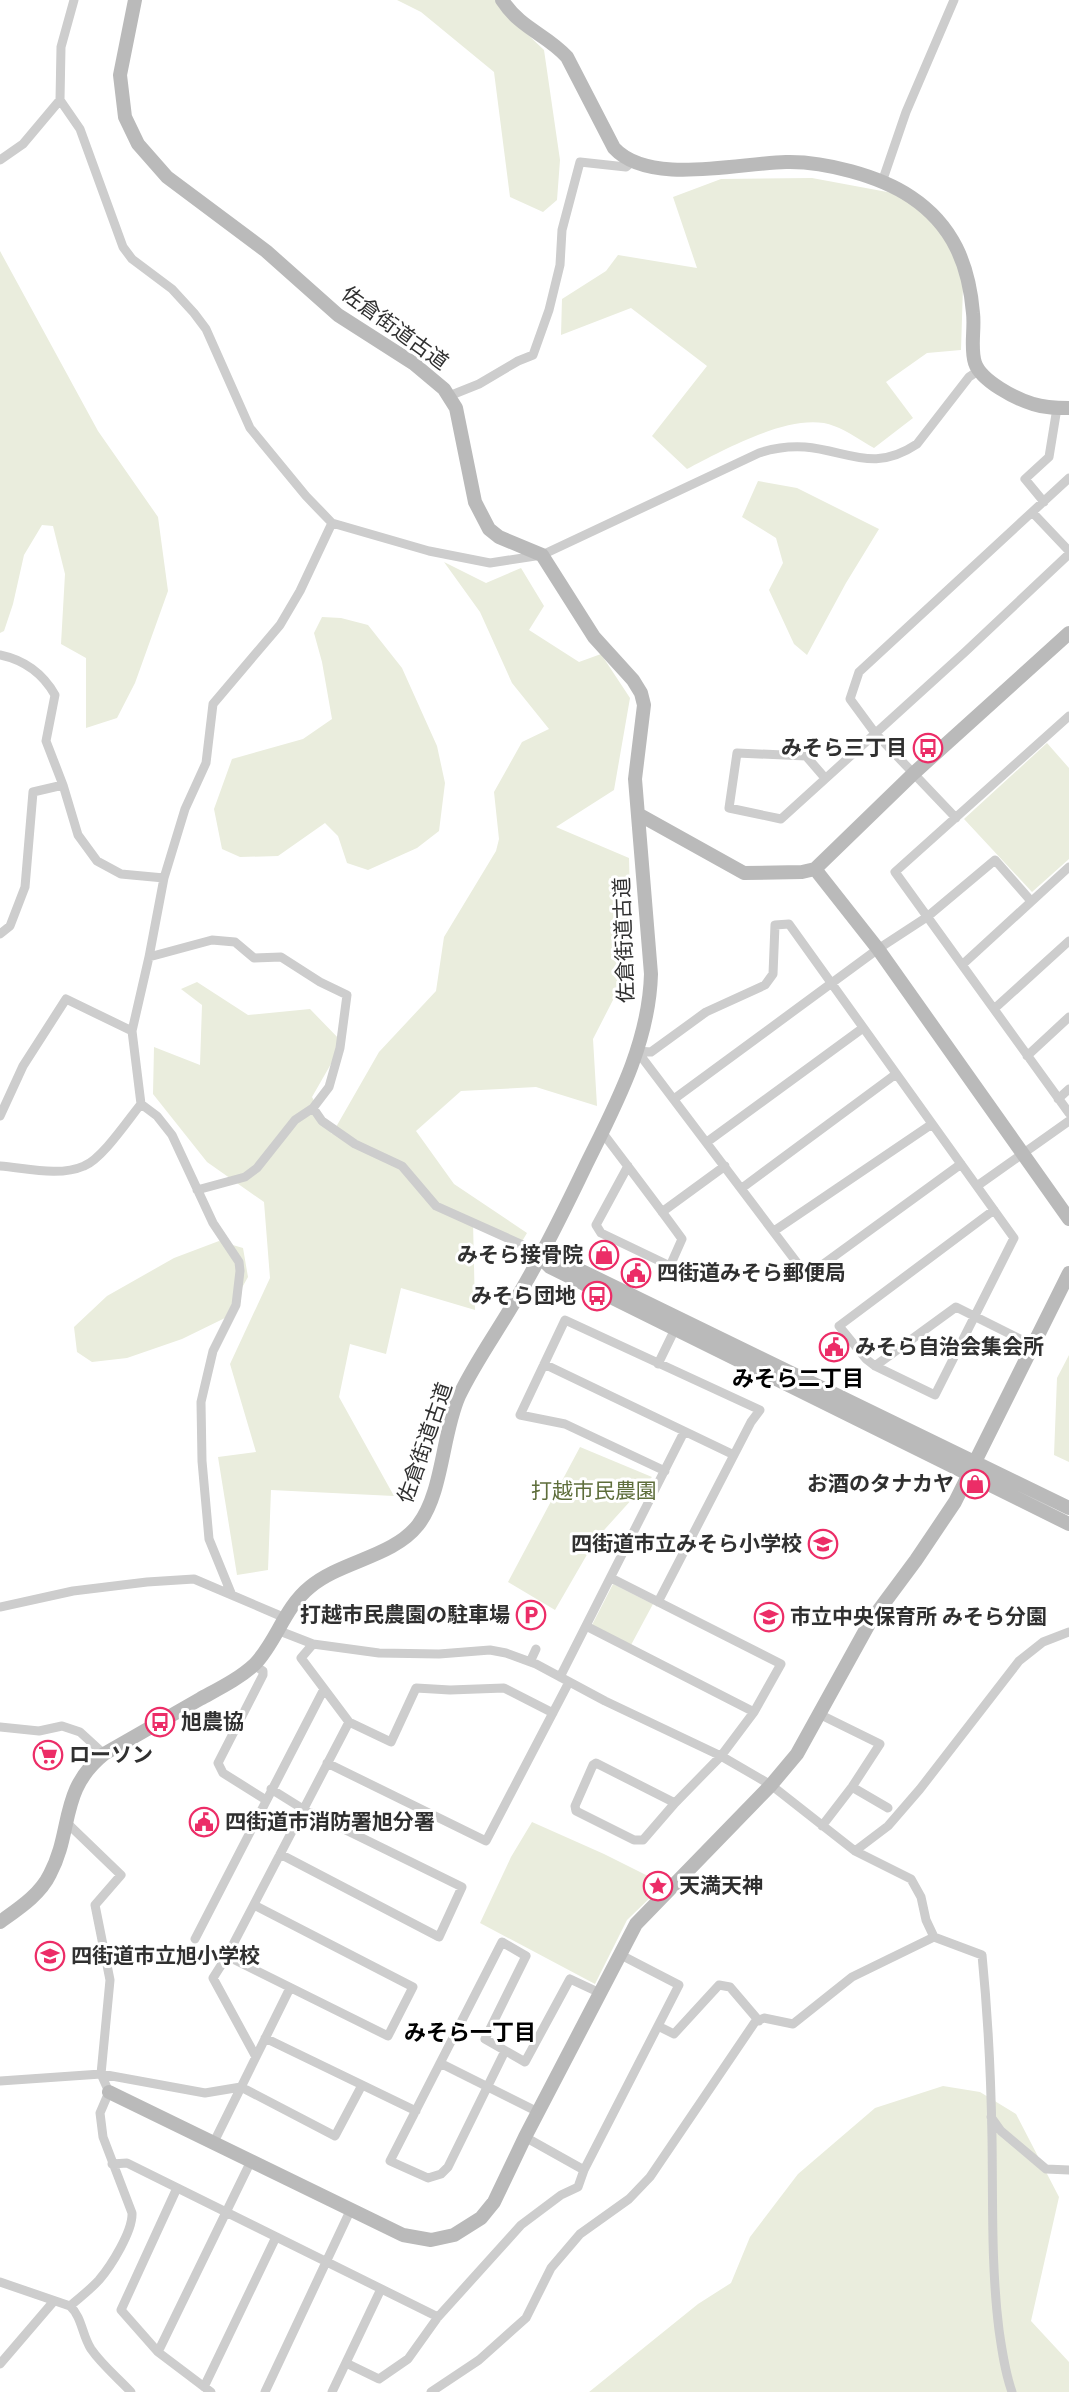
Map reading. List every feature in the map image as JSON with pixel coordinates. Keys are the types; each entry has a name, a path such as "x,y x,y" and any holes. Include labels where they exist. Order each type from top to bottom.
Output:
{"street":[{"path":"74,0 61,47 60,100 80,129 123,247 132,259 172,289 194,313 206,329 250,428 306,496 332,523 429,551 490,563 542,555 774,448 802,447 876,460 898,454 917,444 969,377 978,370"},
{"name":"佐倉街道古道","path":"0,1922 21,1907 44,1885 50,1875 78,1783 93,1762 234,1680 254,1665 272,1642 280,1623 299,1596 325,1576 398,1542 418,1525 435,1485 458,1400 541,1258 602,1132 637,1051 648,1015 651,974 635,778 644,705 641,693 633,680 594,637 542,555 499,537 481,518 475,502 456,408 437,382 413,363 338,315 266,251 167,177 152,161 131,131 122,98 122,66 135,0"},
{"path":"502,0 520,22 558,48 567,57 614,148 626,160 650,167 698,170 787,162 820,165 882,182 910,197 941,221 952,237 965,273 973,312 973,356 978,370 989,382 1032,404 1063,408 1049,457 1025,479 1044,502"},
{"path":"882,182 906,112 954,0"},
{"path":"0,160 23,144 60,100"},
{"path":"449,396 478,384 533,355 549,310 560,265 562,230 580,162 626,166 632,162"},
{"path":"956,818 875,733 850,699 859,672 1069,478"},
{"path":"825,778 806,756 737,753 729,808 781,819 1069,552 1033,513"},
{"path":"0,1166 58,1171 84,1166 94,1160 117,1135 141,1104 132,1030 164,878 184,809 206,764 213,704 280,625 300,591 332,523"},
{"path":"638,814 744,873 802,872 815,869 914,773 1069,633"},
{"path":"0,655 10,657 37,672 48,682 55,695 46,741 63,785 78,835 97,861 121,874 164,878"},
{"path":"1069,716 895,872 1069,1113"},
{"path":"0,934 10,926 25,888 33,792 63,785"},
{"path":"674,1099 878,950 927,917 995,860 1031,901"},
{"path":"962,965 1069,867"},
{"path":"815,869 878,950 1069,1219"},
{"path":"637,1051 651,1052 706,1012 765,985 774,974 776,925 789,924 832,985 977,1186 1014,1238 935,1395 875,1366 866,1359 839,1326 994,1210"},
{"path":"149,957 212,939 235,942 254,958 282,957 320,982 347,995 340,1048 328,1087 313,1108 295,1120 257,1168 245,1177 197,1190"},
{"path":"994,1009 1069,941"},
{"path":"0,1116 23,1066 66,999 132,1030"},
{"path":"1027,1056 1069,1017"},
{"path":"707,1142 863,1028"},
{"path":"637,1051 807,1276 961,1164"},
{"path":"742,1188 896,1074"},
{"path":"1058,1099 1069,1089"},
{"path":"141,1104 158,1116 172,1135 213,1223 239,1262 236,1305 213,1351 201,1401 202,1461 208,1539 231,1593"},
{"path":"313,1108 322,1121 355,1144 402,1166 436,1206 525,1246 550,1267 1069,1524"},
{"path":"977,1186 1069,1121"},
{"path":"774,1231 932,1124"},
{"path":"602,1132 628,1166 682,1239 670,1266 601,1233 596,1225 628,1166"},
{"path":"662,1212 725,1166"},
{"path":"541,1258 557,1259 1069,1508"},
{"path":"65,1821 121,1875 94,1905 110,1980 101,2074 109,2092 403,2235 431,2240 454,2235 482,2218 494,2202 525,2137 636,1924 771,1785 797,1754 870,1622 955,1502 1069,1273"},
{"path":"875,1366 956,1307 1032,1345"},
{"path":"658,1602 751,1422 760,1410 565,1320 520,1415 565,1425 665,1471"},
{"path":"658,1364 675,1329"},
{"path":"544,1364 734,1455"},
{"path":"327,1763 486,1841 553,1713 586,1626 684,1432"},
{"path":"611,1578 781,1664 754,1712 721,1756 675,1803 650,1834 639,1841 576,1811 575,1808 593,1765 596,1763 675,1803"},
{"path":"0,1607 73,1591 194,1579 231,1593 313,1644 379,1653 440,1654 490,1650 506,1653 530,1662 721,1756 771,1785 855,1851 911,1879 921,1897 926,1920 934,1937 982,1955 991,2117 991,2205 996,2305 1006,2374 1012,2392"},
{"path":"586,1626 754,1712"},
{"path":"855,1851 888,1826 920,1790 1019,1661 1043,1642 1069,1632"},
{"path":"313,1644 301,1658 349,1722 391,1742 416,1689 504,1688 553,1713"},
{"path":"530,1662 536,1649"},
{"path":"254,1665 263,1671 263,1675 218,1763 223,1773 266,1800"},
{"path":"195,1939 324,1689"},
{"path":"819,1714 880,1744 852,1787 822,1826"},
{"path":"256,2057 213,1978 227,1956 349,1722"},
{"path":"0,1726 39,1731 62,1726 80,1732 104,1754"},
{"path":"852,1787 888,1808"},
{"path":"272,1789 303,1809 462,1887 439,1937 280,1854"},
{"path":"227,1956 388,2036 413,1987 254,1905"},
{"path":"431,2392 479,2360 526,2318 551,2268 580,2234 629,2199 650,2177 755,2022 764,2018 793,2024 852,1977 934,1937"},
{"path":"505,2050 448,2167 441,2174 428,2178 390,2161 502,1942 526,1956 485,2039 505,2050 525,2062 570,1979 600,1993"},
{"path":"346,2363 379,2379 408,2360 438,2317 521,2224 561,2195 578,2187 584,2170 679,1985 619,1954"},
{"path":"658,2026 674,2034 719,1985 730,1987 759,2020"},
{"path":"214,2142 290,1988"},
{"path":"265,2038 416,2111"},
{"path":"440,2063 538,2112"},
{"path":"0,2081 101,2074 205,2093 241,2087 335,2136 362,2085"},
{"path":"70,2306 98,2281 113,2260 133,2222 132,2213 103,2138 100,2113 109,2092"},
{"path":"991,2117 1001,2131 1046,2169 1069,2170"},
{"path":"525,2137 584,2170"},
{"path":"158,2352 251,2161"},
{"path":"112,2164 126,2163 438,2317"},
{"path":"177,2188 121,2310 158,2352 208,2389 276,2236"},
{"path":"265,2392 351,2209"},
{"path":"0,2282 70,2306 75,2311 92,2351 131,2392"},
{"path":"332,2392 381,2289"},
{"path":"0,2364 54,2301"}],"green space":[{"path":"397,0 495,0 504,12 544,50 560,160 557,200 543,212 510,197 494,72 421,12"},
{"path":"812,178 898,194 924,211 954,251 963,286 961,350 927,353 886,382 913,418 874,448 834,426 799,423 738,443 687,469 652,436 707,366 631,308 561,335 562,299 606,271 618,255 697,268 673,197 721,179"},
{"path":"0,251 98,431 158,517 168,591 135,683 117,718 86,728 86,658 61,644 65,574 53,526 42,525 24,555 13,604 4,631 0,633"},
{"path":"758,481 797,488 879,529 846,583 807,655 794,644 769,590 783,563 776,538 742,517"},
{"path":"444,562 486,583 521,568 544,606 529,630 579,662 601,654 630,698 614,790 556,827 629,858 632,963 593,1039 597,1106 536,1087 461,1091 416,1131 454,1184 527,1233 521,1243 473,1221 475,1310 401,1288 386,1354 350,1344 339,1397 394,1496 271,1490 268,1570 237,1575 218,1457 256,1452 230,1364 270,1278 264,1202 207,1162 153,1094 154,1047 200,1065 202,1005 181,989 197,982 248,1015 310,1009 343,1043 312,1097 332,1134 379,1052 436,991 444,937 496,851 499,839 494,792 522,742 549,729 512,683 480,612"},
{"path":"322,617 341,618 368,625 402,668 437,746 445,783 439,831 417,848 368,870 347,863 338,836 325,823 278,856 240,857 222,849 214,809 232,759 303,739 332,719 322,662 314,633"},
{"path":"1047,743 1069,768 1069,859 1032,892 964,819"},
{"path":"219,1241 243,1248 248,1277 225,1318 182,1339 127,1358 92,1362 77,1352 74,1327 107,1296 174,1258"},
{"path":"1069,1355 1069,1462 1054,1455 1057,1378"},
{"name":"打越市民農園","path":"580,1447 652,1477 596,1539 555,1610 508,1582"},
{"path":"613,1584 653,1604 631,1645 592,1625"},
{"path":"532,1822 654,1879 648,1887 655,1893 627,1920 595,1984 480,1923 511,1857"},
{"path":"943,2086 980,2092 1016,2114 1059,2197 1031,2321 1069,2362 1069,2392 589,2392 698,2304 731,2283 750,2237 798,2174 875,2108"}],"place":[{"name":"みそら三丁目","path":"928,748"},
{"name":"みそら接骨院","path":"604,1255"},
{"name":"四街道みそら郵便局","path":"636,1273"},
{"name":"みそら団地","path":"597,1296"},
{"name":"みそら自治会集会所","path":"834,1347"},
{"name":"お酒のタナカヤ","path":"975,1484"},
{"name":"四街道市立みそら小学校","path":"823,1544"},
{"name":"打越市民農園の駐車場","path":"531,1615"},
{"name":"市立中央保育所 みそら分園","path":"769,1617"},
{"name":"旭農協","path":"160,1722"},
{"name":"ローソン","path":"48,1755"},
{"name":"四街道市消防署旭分署","path":"204,1822"},
{"name":"天満天神","path":"658,1886"},
{"name":"四街道市立旭小学校","path":"50,1956"}],"district":[{"name":"みそら二丁目","path":"798,1378"},
{"name":"みそら一丁目","path":"470,2032"}]}
